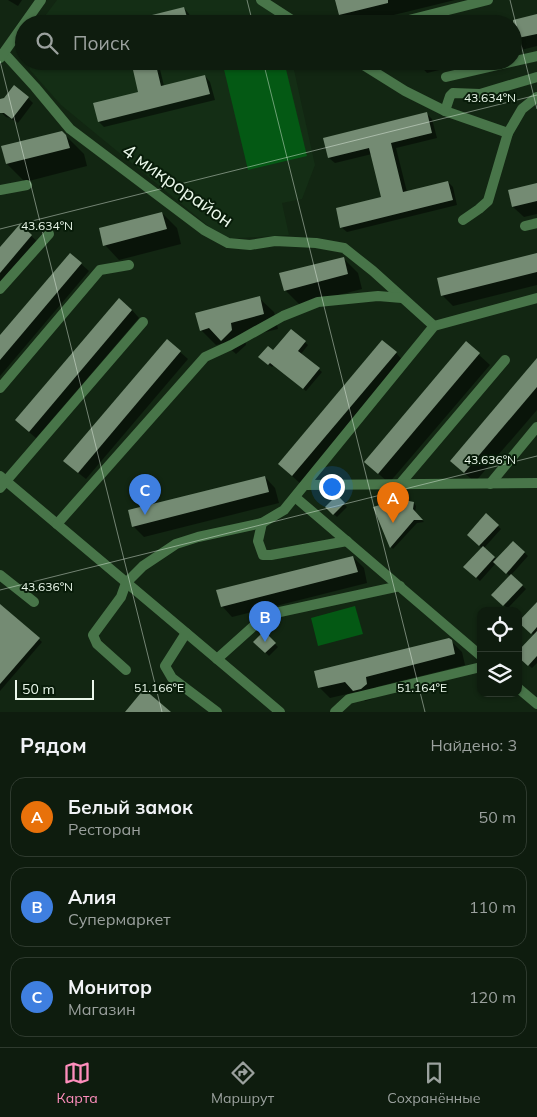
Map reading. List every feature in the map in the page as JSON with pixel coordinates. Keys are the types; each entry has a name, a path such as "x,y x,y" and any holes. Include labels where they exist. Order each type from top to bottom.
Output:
{"street":[{"path":"30,15 41,0"},
{"path":"261,0 284,15"},
{"path":"429,15 488,0"},
{"path":"2,56 15,36"},
{"name":"4 микрорайон","path":"2,56 15,68"},
{"path":"522,59 537,56"},
{"name":"4 микрорайон","path":"17,70 35,87 70,129 204,230 228,243 250,245 275,241 308,242 344,248 434,326"},
{"path":"371,70 405,91 445,111 508,133"},
{"path":"446,77 476,70"},
{"path":"445,111 452,94 480,94 537,77"},
{"path":"464,220 488,200 508,133 522,109 537,97"},
{"path":"0,190 27,185"},
{"path":"525,226 537,223"},
{"path":"0,289 49,234"},
{"path":"0,388 100,270 129,265"},
{"path":"57,524 205,357 283,316 318,302 378,296 402,298"},
{"path":"126,670 98,644 94,635 121,597 126,583 143,566 176,544 198,537 262,523 284,510 434,326 537,298"},
{"path":"143,322 2,482 57,524 280,712"},
{"path":"400,484 506,360"},
{"path":"490,484 537,427"},
{"path":"305,485 537,483"},
{"path":"295,496 477,653"},
{"path":"262,523 258,541 263,555 347,541"},
{"path":"0,575 34,602"},
{"path":"217,659 266,615 400,586"},
{"path":"186,633 165,666 172,678 217,712"},
{"path":"335,712 350,699 477,668"},
{"path":"522,691 537,704"}],"shaded area":[{"path":"57,0 258,0 281,15 46,15"},
{"path":"30,70 294,70 315,165 302,199 282,203 289,235 224,239 61,105"}],"green space":[{"path":"224,70 286,70 307,156 248,170"},
{"path":"355,606 363,634 318,646 311,618"}],"building":[{"path":"335,0 388,0 388,3 339,15"},
{"path":"184,7 186,15 152,15"},
{"path":"537,14 537,34 522,37 522,18"},
{"path":"133,70 157,70 161,86 205,75 210,94 98,122 93,103 138,92"},
{"path":"14,85 29,97 12,119 4,113 0,113 0,99 4,98"},
{"path":"427,112 432,133 391,143 403,192 448,181 453,200 340,228 336,208 381,197 369,148 328,158 323,138"},
{"path":"62,131 66,135 70,148 6,164 1,146"},
{"path":"537,183 537,201 512,207 508,190"},
{"path":"162,212 167,229 103,246 99,228"},
{"path":"20,224 32,235 0,273 0,247"},
{"path":"70,253 82,263 0,360 0,335"},
{"path":"537,253 537,272 441,296 437,278"},
{"path":"344,257 348,274 284,291 279,273"},
{"path":"260,296 264,314 231,323 232,330 221,341 209,328 200,331 195,313"},
{"path":"119,298 132,310 29,432 15,420"},
{"path":"291,329 306,341 298,351 320,368 303,389 270,363 268,365 258,357 268,346 273,350"},
{"path":"167,339 181,351 78,473 63,461"},
{"path":"382,340 397,352 292,476 278,464"},
{"path":"466,341 480,353 378,474 364,462"},
{"path":"537,358 537,387 464,473 450,461"},
{"path":"265,476 269,492 132,527 128,510"},
{"path":"337,495 345,503 333,515 325,507"},
{"path":"384,496 414,502 413,509 423,520 414,520 390,548 373,507 383,504"},
{"path":"486,513 499,525 479,546 467,535"},
{"path":"513,541 525,552 506,574 493,562"},
{"path":"483,546 495,557 476,578 463,567"},
{"path":"353,556 358,572 221,607 216,590"},
{"path":"511,574 523,585 503,606 491,595"},
{"path":"537,602 537,627 531,634 522,626 522,618"},
{"path":"0,604 40,638 0,684"},
{"path":"264,631 276,643 265,653 253,642"},
{"path":"537,631 537,656 528,666 522,661 522,647"},
{"path":"449,638 452,640 455,654 366,677 367,684 361,689 353,691 345,682 318,688 314,671"},
{"path":"144,689 171,712 125,712"}],"place":[{"name":"Монитор","path":"145,515"},
{"name":"Белый замок","path":"393,523"},
{"name":"Алия","path":"265,642"}]}
